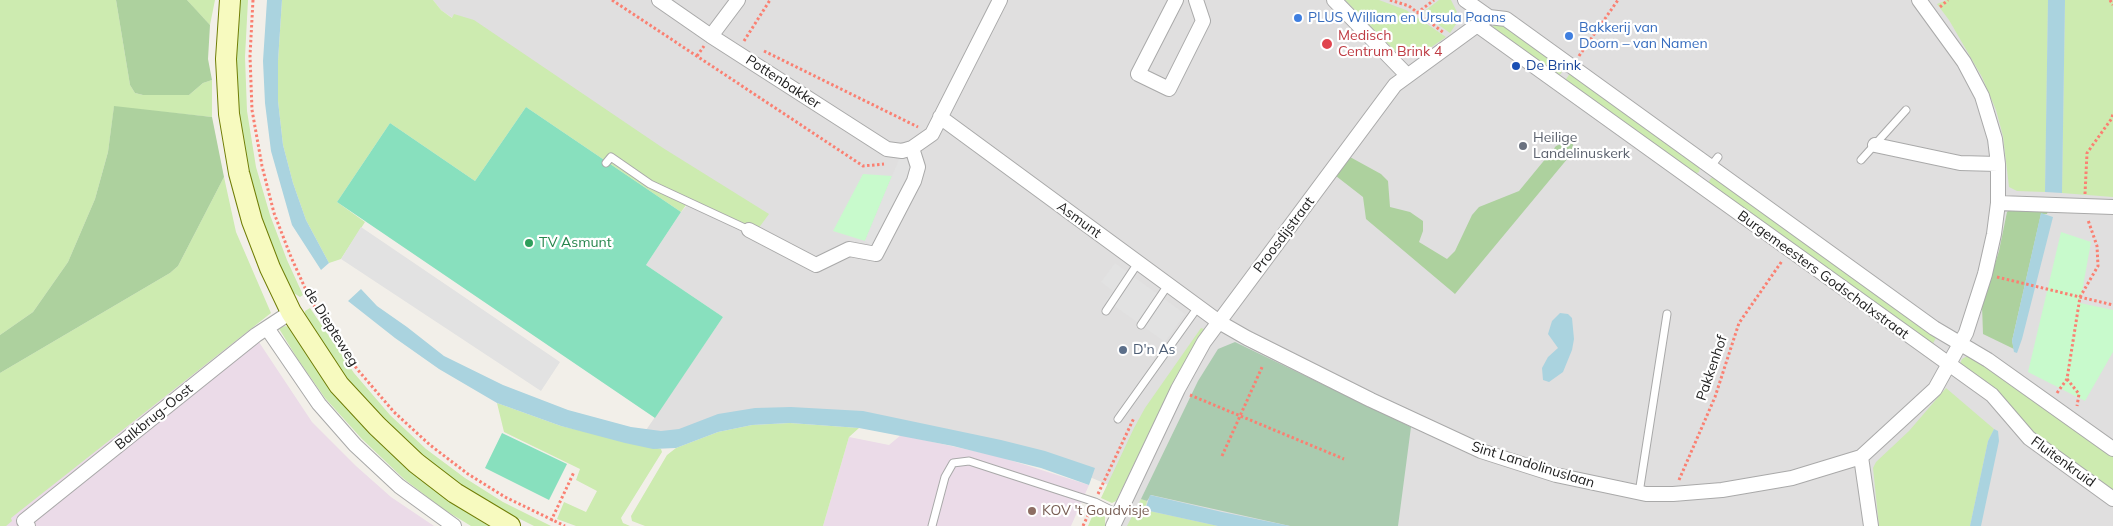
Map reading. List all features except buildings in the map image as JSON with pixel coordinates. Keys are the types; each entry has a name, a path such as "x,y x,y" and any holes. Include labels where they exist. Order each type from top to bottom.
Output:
{"street":[{"name":"de Diepteweg","path":"230,0 226,58 229,114 239,173 252,221 270,268 291,312 340,385 377,426 416,464 455,493 510,526"},
{"name":"Pottenbakker","path":"659,0 714,32 887,149 902,151 912,148"},
{"path":"714,32 738,0"},
{"path":"749,230 816,265 849,249 876,254 914,181 918,167 912,148 932,134 1000,0"},
{"path":"1176,0 1138,74 1169,89 1203,21 1196,0"},
{"path":"1334,0 1407,75"},
{"name":"Burgemeesters Godschalxstraat","path":"1465,0 1489,17 1506,19 1714,162 1934,328 1960,343"},
{"name":"Sint Landolinuslaan","path":"1219,322 1371,400 1481,451 1556,475 1639,493 1673,494 1722,490 1792,478 1862,458 1935,389 1966,333 1985,274 1994,234 1998,203 1998,164 1995,139 1982,96 1964,62 1937,32 1919,0"},
{"name":"Proosdijstraat","path":"1116,520 1184,376 1204,342 1394,85 1489,17"},
{"name":"Burgemeesters Godschalxstraat","path":"1477,25 1791,258 1948,365"},
{"name":"Asmunt","path":"940,117 1219,322"},
{"path":"1875,145 1960,164 1998,164"},
{"path":"1694,187 1714,162"},
{"path":"1998,203 2113,207"},
{"name":"Balkbrug-Oost","path":"28,526 24,520 267,328 291,312"},
{"path":"267,328 319,404 355,445 399,486 454,526"},
{"path":"1960,343 2050,403 2113,449"},
{"name":"Fluitenkruid","path":"1948,365 1992,395 2029,438 2113,499"},
{"path":"1862,458 1870,526"}],"lane":[{"path":"1860,160 1906,110"},
{"path":"606,163 611,157 650,184 749,230"},
{"path":"1106,311 1138,263"},
{"path":"1141,325 1168,285"},
{"path":"1118,419 1198,307"},
{"path":"1639,493 1667,314"},
{"path":"932,526 945,477 953,463 969,461 1095,502 1116,520"}],"path":[{"name":"de Diepteweg","path":"253,0 250,56 251,92 262,166 274,213 310,299 357,369 394,412 430,445 468,474 505,497 564,526"},
{"path":"612,0 863,166 890,164"},
{"path":"714,32 744,41 770,0"},
{"path":"1390,0 1409,6 1454,41"},
{"path":"1417,12 1434,0"},
{"path":"1572,66 1618,0"},
{"path":"2110,0 2113,5"},
{"path":"762,50 932,134"},
{"path":"2050,403 2067,379 2080,297 2098,266 2097,246 2084,206 2087,153 2112,118 2113,113"},
{"name":"Pakkenhof","path":"1673,494 1715,397 1739,323 1791,258"},
{"path":"2015,281 2113,305"},
{"path":"1222,456 1263,365"},
{"path":"2067,379 2079,394 2075,422"},
{"path":"1185,392 1344,459"},
{"path":"1098,494 1137,413"},
{"path":"551,521 574,472"}],"shaded area":[{"path":"433,0 2113,0 2113,526 1121,526 1135,496 1080,473 959,439 789,413 640,439 723,317 646,265 681,212 699,192 441,10"},
{"path":"912,155 912,171 877,250 865,241 900,157"},
{"path":"361,227 560,362 541,391 341,259"},
{"path":"1115,263 1185,314 1165,342 1106,300 1113,291 1101,282"},
{"path":"241,315 312,422 356,466 391,497 434,526 0,526 0,482"},
{"path":"901,435 997,456 1089,485 1071,526 823,526 849,437 889,445"}],"green space":[{"path":"0,0 116,0 130,85 135,93 143,95 189,95 203,83 212,80 212,117 114,107 108,152 95,199 68,262 33,312 0,335"},
{"path":"116,0 187,0 210,25 208,59 212,80 203,83 189,95 143,95 135,93 130,85"},
{"path":"187,0 215,0 210,25 195,9"},
{"path":"238,0 248,0 245,57 247,111 256,167 270,215 303,295 300,297 292,292 278,264 261,218 248,170 239,113 235,58"},
{"path":"282,0 433,0 441,10 452,18 454,14 474,20 663,148 769,214 758,229 689,201 681,212 526,107 475,181 390,123 337,202 365,222 341,259 329,263 306,220 293,183 283,145 278,101 278,61"},
{"path":"1345,0 1379,0 1406,10 1446,37 1417,57 1405,57 1394,50"},
{"path":"1439,0 1451,0 1457,12 1456,24 1450,33 1425,15 1426,10"},
{"path":"1947,0 2048,0 2045,192 2017,191 2009,187 2003,136 1996,110 1982,77 1949,20 1937,4"},
{"path":"2065,0 2113,0 2113,197 2062,193"},
{"path":"1500,20 1565,67 1558,78 1489,29"},
{"path":"1571,72 1700,167 1699,172 1695,174 1564,82"},
{"path":"114,106 212,117 224,177 178,266 170,273 0,373 0,335 33,312 68,262 95,199 108,152"},
{"name":"TV Asmunt","path":"526,107 681,212 646,265 723,317 655,418 337,202 390,123 475,181"},
{"path":"1566,142 1573,144 1573,152 1455,294 1366,219 1363,197 1336,176 1350,157 1381,174 1388,181 1390,207 1410,212 1423,221 1423,231 1419,242 1447,259 1455,251 1472,215 1479,207 1519,191 1556,146"},
{"path":"863,174 892,176 865,241 833,231"},
{"path":"224,177 236,232 271,313 11,518 12,521 6,526 0,526 0,373 170,273 178,266"},
{"path":"1714,177 1937,336 1931,347 1708,183"},
{"path":"2013,206 2049,208 2047,214 2041,214 2012,341 2014,349 1983,334 1982,305 1999,251 2007,212"},
{"path":"2061,232 2091,242 2080,303 2113,310 2113,352 2085,401 2028,372"},
{"path":"310,308 354,373 390,415 426,449 465,478 503,502 551,526 534,526 500,509 460,485 422,456 384,420 347,379 305,317 305,311"},
{"path":"286,326 291,329 333,391 369,433 410,471 449,501 489,526 471,526 443,509 404,479 362,439 325,398 297,358 278,327"},
{"path":"1201,328 1204,329 1176,377 1116,501 1112,503 1101,498 1145,408"},
{"path":"1235,342 1411,427 1398,526 1290,526 1151,495 1147,501 1141,499 1198,381 1218,349"},
{"path":"1973,355 2113,456 2113,493 2033,435 1960,364 1962,359"},
{"path":"1946,388 1994,429 1988,441 1970,526 1879,526 1873,468 1876,462 1909,431"},
{"path":"497,403 561,426 661,449 662,452 621,518 623,523 630,526 576,526 557,519 564,502 586,512 597,491 576,480 580,469 504,432"},
{"path":"790,423 859,428 849,437 823,526 645,526 632,521 631,516 667,455 676,448 718,432 752,425"},
{"path":"502,433 567,464 549,500 485,468"},
{"path":"1141,499 1147,501 1145,510 1218,526 1127,526"},
{"path":"1095,510 1102,513 1105,517 1105,526 1088,526"}],"water":[{"path":"267,0 282,0 278,61 278,101 283,145 293,183 306,220 329,263 321,270 292,225 271,151 265,103 263,61"},
{"path":"2048,0 2065,0 2062,193 2045,192"},
{"path":"2041,213 2053,217 2017,353 2014,352 2012,341"},
{"path":"361,289 377,306 444,356 503,385 568,410 631,427 661,431 679,429 718,414 755,408 791,407 863,411 1001,440 1045,451 1095,468 1089,485 1041,468 953,446 859,428 790,423 752,425 718,432 676,448 653,449 625,443 561,426 497,403 439,369 395,338 348,301"},
{"path":"1560,313 1568,314 1572,318 1574,339 1572,350 1563,372 1549,382 1543,380 1542,368 1548,357 1558,348 1548,334 1552,321"},
{"path":"1994,429 1998,431 1999,441 1981,526 1970,526 1988,441"},
{"path":"1150,495 1290,526 1218,526 1145,510"}],"place":[{"name":"PLUS William en Ursula Paans","path":"1298,18"},
{"name":"Bakkerij van Doorn – van Namen","path":"1569,36"},
{"name":"Medisch Centrum Brink 4","path":"1327,44"},
{"name":"De Brink","path":"1516,66"},
{"name":"Heilige Landelinuskerk","path":"1523,146"},
{"name":"TV Asmunt","path":"529,243"},
{"name":"D'n As","path":"1123,350"},
{"name":"KOV 't Goudvisje","path":"1032,511"}]}
